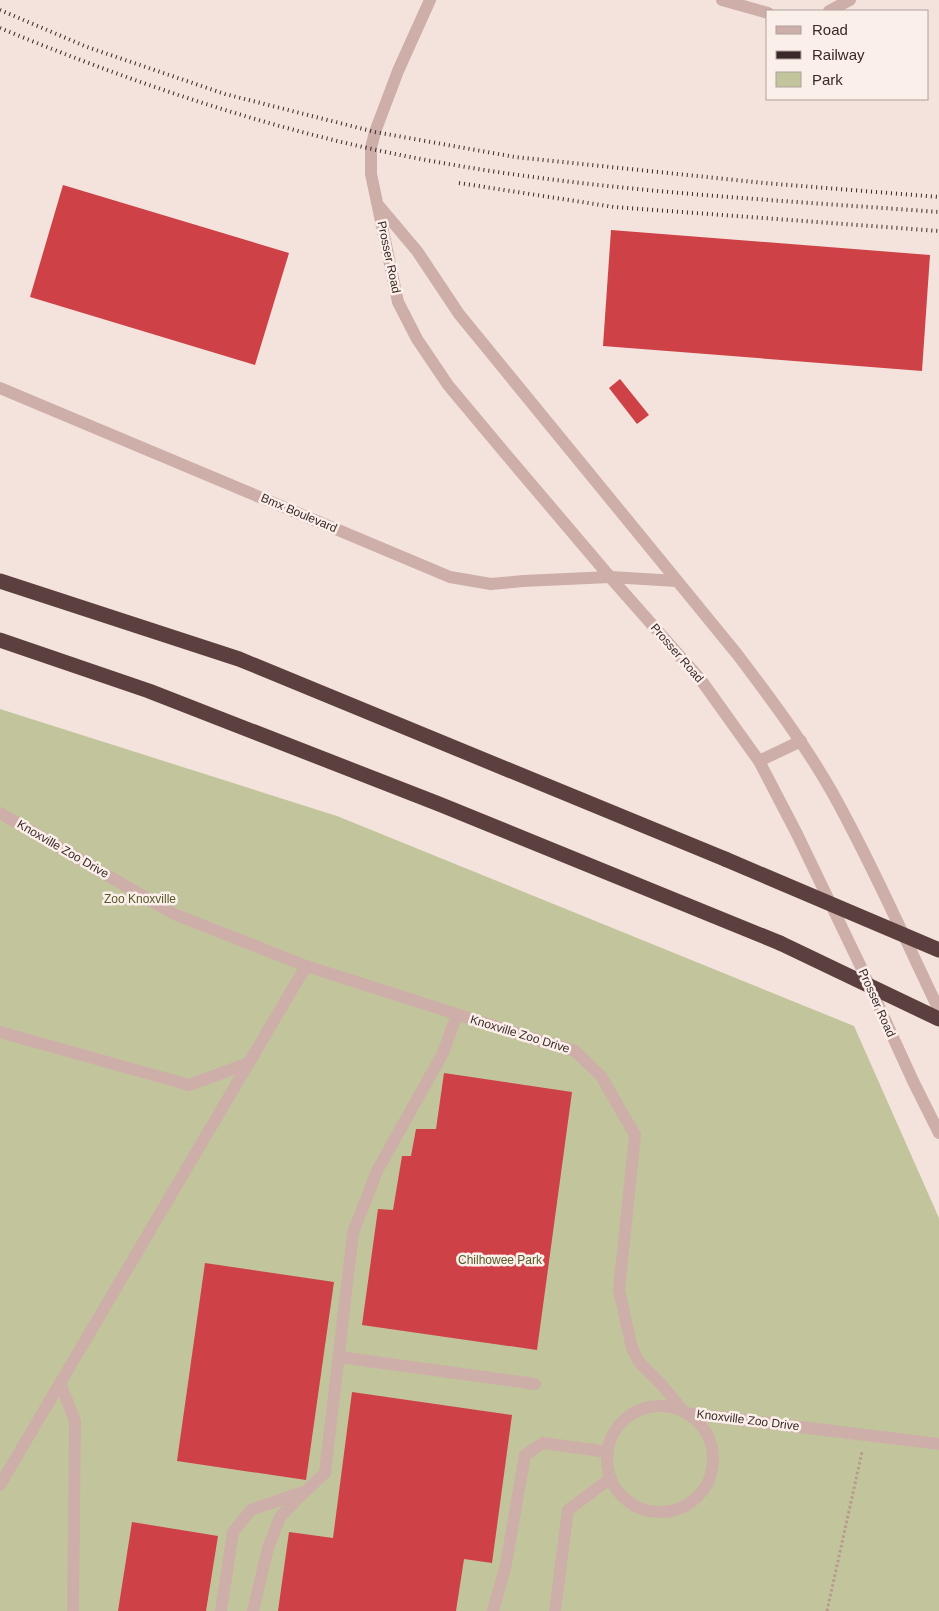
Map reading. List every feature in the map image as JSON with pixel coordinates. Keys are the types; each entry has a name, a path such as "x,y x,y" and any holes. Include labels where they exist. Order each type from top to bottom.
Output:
{"highway":[{"path":"0,580 239,659 725,859 939,950"},
{"path":"0,640 149,691 376,779 780,943 939,1019"}],"street":[{"name":"Prosser Road","path":"430,0 398,71 375,132 371,148 372,174 377,204 398,302 417,339 448,385 610,577 701,680 758,761 801,843 939,1133"},
{"path":"722,0 766,12"},
{"path":"831,10 850,0"},
{"name":"Prosser Road","path":"377,204 417,251 465,322 737,654 801,741 870,864 939,1010"},
{"name":"Bmx Boulevard","path":"0,388 450,577 491,584 610,577 677,581"},
{"path":"758,761 801,741"},
{"name":"Knoxville Zoo Drive","path":"0,813 174,914 306,966 574,1051 601,1076 635,1135 619,1290 632,1348 639,1362 662,1385 685,1413 939,1444"},
{"path":"0,1485 306,966"},
{"path":"253,1611 268,1548 280,1518 325,1473 353,1233 377,1171 444,1054 457,1014"},
{"path":"0,1032 189,1085 249,1063"},
{"path":"339,1357 535,1384"},
{"path":"60,1383 75,1421 73,1611"},
{"path":"659,1405 675,1408 685,1413 691,1415 703,1427 711,1443 713,1461 709,1479 700,1494 686,1506 668,1511 650,1511 634,1504 620,1492 611,1478 607,1462 609,1445 616,1429 628,1417 642,1409 659,1405"},
{"path":"492,1611 506,1564 525,1455 543,1443 608,1452"},
{"path":"555,1611 568,1510 611,1478"},
{"path":"221,1611 233,1532 251,1510 306,1491"}],"path":[{"path":"827,1611 866,1434"}],"green space":[{"name":"Chilhowee Park","path":"0,709 337,816 854,1026 939,1218 939,1611 0,1611"}],"building":[{"path":"63,185 289,253 255,365 30,297"},
{"path":"611,230 930,255 922,371 603,346"},
{"path":"620,379 649,415 637,424 609,388"},
{"path":"444,1073 572,1092 537,1350 362,1325 378,1209 393,1210 402,1156 411,1156 416,1129 436,1129"},
{"path":"205,1263 334,1282 306,1480 177,1461"},
{"path":"352,1392 512,1415 492,1563 464,1559 456,1611 278,1611 289,1532 333,1538"},
{"path":"132,1522 218,1536 206,1611 118,1611"}],"railway":[{"path":"0,10 87,47 225,94 375,132 515,157 764,183 939,197"},
{"path":"0,28 137,81 230,112 325,138 442,163 512,174 654,191 939,212"},
{"path":"459,183 614,207 939,231"}],"park label":[{"name":"Zoo Knoxville","path":"140,899"}]}
